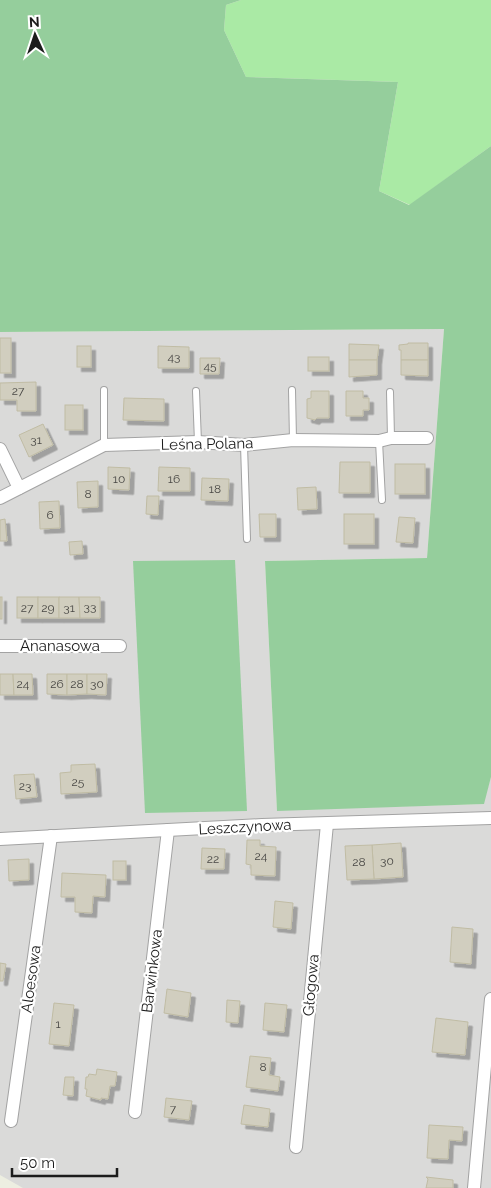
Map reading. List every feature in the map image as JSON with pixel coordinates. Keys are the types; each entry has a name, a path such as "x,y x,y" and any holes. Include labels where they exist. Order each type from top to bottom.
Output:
{"street":[{"name":"Leśna Polana","path":"0,498 104,445 198,442 244,444 293,440 426,438"},
{"path":"0,449 19,488"},
{"name":"Ananasowa","path":"0,646 120,646"},
{"name":"Leszczynowa","path":"0,838 491,818"},
{"name":"Głogowa","path":"296,1147 327,824"},
{"name":"Barwinkowa","path":"136,1112 168,830"},
{"name":"Aloesowa","path":"11,1122 51,836"},
{"path":"474,1188 491,999"}],"lane":[{"path":"104,390 104,445"},
{"path":"292,390 293,440"},
{"path":"196,391 198,442"},
{"path":"382,500 390,392"},
{"path":"244,444 247,539"}],"shaded area":[{"path":"444,329 427,558 265,561 277,810 483,804 491,777 491,1188 23,1188 0,1175 0,332"}],"green space":[{"path":"0,0 241,0 226,5 224,30 246,77 398,82 379,191 409,205 491,146 491,777 484,804 277,811 265,561 427,558 444,329 0,332"},
{"path":"241,0 491,0 491,146 410,205 379,191 398,82 246,77 224,30 226,5"},
{"path":"235,560 247,811 145,813 133,561"}],"building":[{"path":"0,338 11,338 11,373 0,373"},
{"path":"428,343 428,360 401,360 399,345"},
{"path":"349,344 379,345 377,360 349,360"},
{"path":"77,346 91,346 91,367 77,367"},
{"path":"158,346 189,347 189,368 158,368"},
{"path":"308,357 329,357 329,371 308,371"},
{"path":"200,358 220,358 219,374 200,374"},
{"path":"349,360 377,360 377,375 349,377"},
{"path":"401,360 428,360 428,376 401,375"},
{"path":"36,382 36,411 17,411 17,400 0,400 0,383"},
{"path":"311,391 329,391 329,418 317,418 315,420 307,418 307,399 311,398"},
{"path":"346,391 363,391 363,398 369,398 369,410 363,410 363,416 346,416"},
{"path":"124,398 164,399 164,421 123,420"},
{"path":"65,405 83,405 83,430 65,430"},
{"path":"43,424 53,445 29,457 19,435"},
{"path":"340,462 370,462 370,493 339,493"},
{"path":"395,464 425,464 425,494 395,494"},
{"path":"108,467 130,468 129,490 108,489"},
{"path":"159,467 190,468 190,491 158,491"},
{"path":"202,478 229,479 228,501 201,500"},
{"path":"98,481 98,507 78,508 77,482"},
{"path":"316,487 317,509 298,510 297,488"},
{"path":"147,496 159,496 158,515 146,514"},
{"path":"59,501 60,528 40,529 39,502"},
{"path":"259,514 276,514 276,537 260,537"},
{"path":"344,514 374,514 374,544 344,544"},
{"path":"399,517 415,518 413,543 396,542"},
{"path":"5,519 7,541 0,541 0,520"},
{"path":"82,541 83,554 70,555 69,542"},
{"path":"0,597 2,597 2,619 0,619"},
{"path":"17,597 38,597 38,618 17,618"},
{"path":"38,597 59,597 59,618 38,618"},
{"path":"59,597 79,597 80,618 59,618"},
{"path":"79,597 100,597 100,618 80,618"},
{"path":"0,674 13,674 14,695 0,695"},
{"path":"13,674 32,674 33,695 14,695"},
{"path":"47,674 67,674 67,695 47,694"},
{"path":"67,674 87,674 87,694 67,695"},
{"path":"87,674 107,674 106,695 87,694"},
{"path":"95,764 97,792 61,794 60,773 71,772 71,765"},
{"path":"34,774 37,797 16,799 14,775"},
{"path":"247,840 260,840 260,846 276,847 275,876 251,875 251,865 246,864"},
{"path":"401,843 403,877 374,879 372,845"},
{"path":"372,845 374,879 347,880 345,846"},
{"path":"202,848 225,849 224,869 201,869"},
{"path":"29,859 29,880 9,881 8,860"},
{"path":"113,861 126,861 126,880 113,880"},
{"path":"62,873 106,875 105,897 93,896 92,913 75,912 75,897 61,897"},
{"path":"275,901 293,903 291,929 273,927"},
{"path":"452,927 473,929 471,964 450,962"},
{"path":"0,963 6,964 3,981 0,981"},
{"path":"167,989 191,993 188,1017 164,1013"},
{"path":"227,1000 240,1001 238,1023 226,1022"},
{"path":"54,1003 74,1005 69,1046 49,1044"},
{"path":"265,1003 287,1005 284,1032 263,1030"},
{"path":"436,1018 468,1022 465,1055 432,1052"},
{"path":"250,1056 271,1058 269,1075 280,1077 278,1091 246,1087"},
{"path":"97,1069 117,1072 115,1086 110,1086 108,1099 101,1098 101,1100 86,1096 86,1077 89,1074 96,1075"},
{"path":"65,1077 74,1077 73,1096 63,1095"},
{"path":"166,1098 192,1101 189,1120 164,1117"},
{"path":"244,1105 270,1109 268,1127 241,1124"},
{"path":"429,1125 463,1127 462,1141 449,1140 448,1159 427,1158"},
{"path":"426,1177 453,1180 453,1188 426,1188 428,1179"}]}
